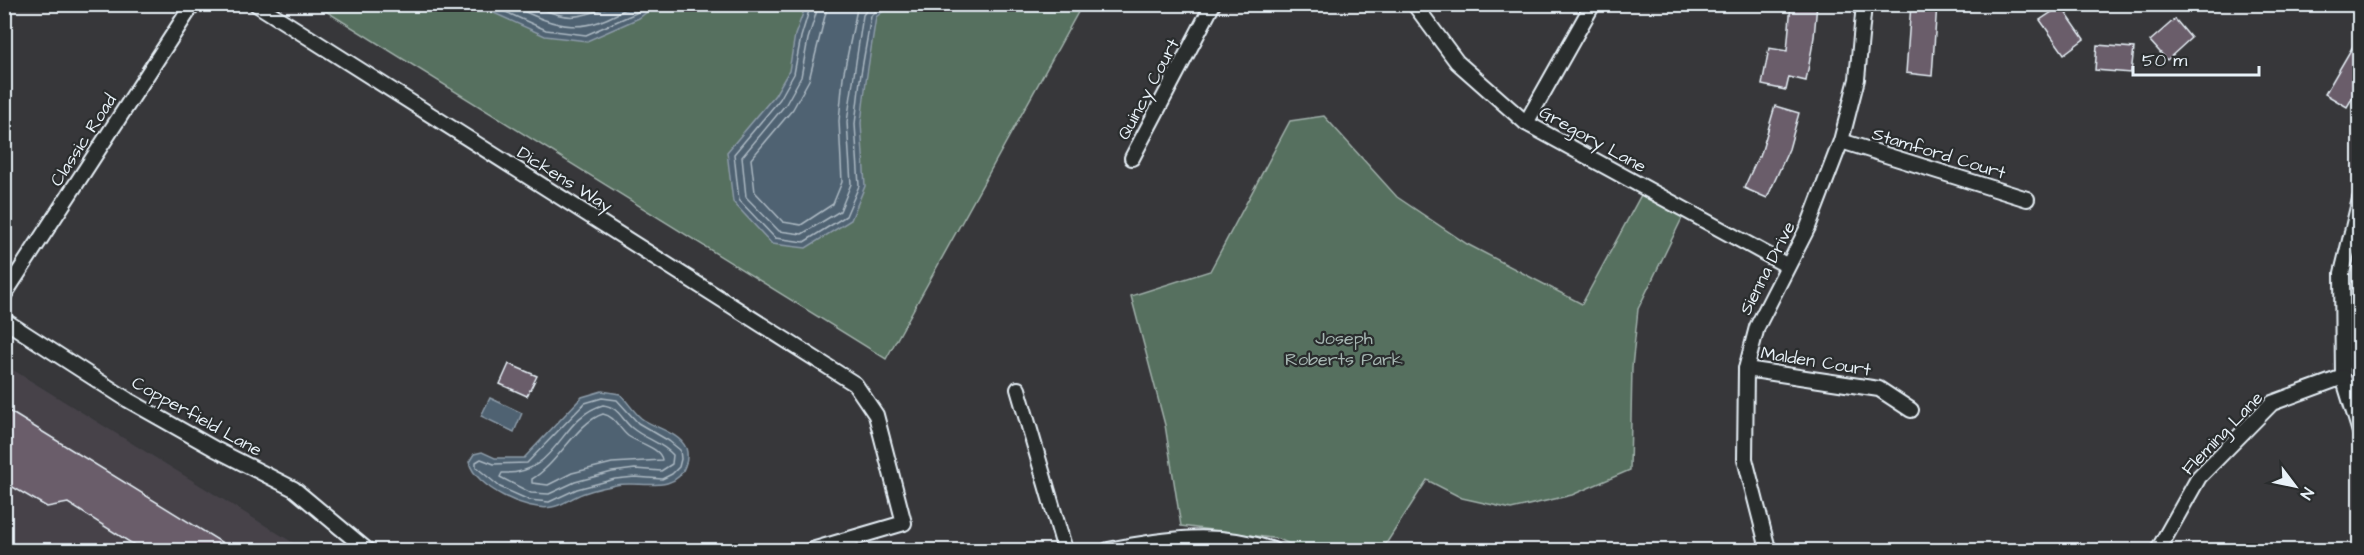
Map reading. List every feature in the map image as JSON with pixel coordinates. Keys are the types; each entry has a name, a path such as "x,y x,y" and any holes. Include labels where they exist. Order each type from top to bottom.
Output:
{"street":[{"name":"Classic Road","path":"4,295 193,4"},
{"name":"Dickens Way","path":"256,4 855,384 876,415 904,523 812,550"},
{"name":"Quincy Court","path":"1132,158 1213,4"},
{"name":"Gregory Lane","path":"1414,4 1457,62 1526,123 1786,265"},
{"path":"1526,123 1593,4"},
{"name":"Sienna Drive","path":"1765,549 1745,459 1746,369 1757,327 1816,208 1841,141 1857,79 1864,4"},
{"name":"Stamford Court","path":"1841,141 2027,199"},
{"path":"2360,199 2342,273 2343,377 2360,432"},
{"name":"Copperfield Lane","path":"4,320 128,400 215,450 294,489 367,550"},
{"name":"Malden Court","path":"1746,369 1879,389 1911,410"},
{"name":"Fleming Lane","path":"2158,550 2199,477 2272,403 2343,377"},
{"path":"1018,389 1065,550"},
{"path":"1108,550 1161,539 1212,538 1273,550"}],"shaded area":[{"path":"5,365 305,550 5,550"}],"green space":[{"path":"316,5 1082,5 886,359"},
{"name":"Joseph Roberts Park","path":"1324,116 1397,197 1467,244 1582,304 1641,195 1686,210 1638,309 1632,367 1630,470 1572,495 1511,509 1462,498 1427,480 1382,550 1302,550 1279,539 1181,526 1165,425 1131,296 1210,271 1290,121"}],"water":[{"path":"476,5 656,5 639,18 587,41 545,36"},
{"path":"806,5 891,5 876,17 866,81 861,123 865,186 851,220 806,248 772,244 733,202 727,152 775,95 789,71 795,35"},
{"path":"602,391 620,394 646,422 672,434 683,443 687,457 680,475 674,480 655,485 625,484 607,487 581,494 552,507 542,508 516,502 503,496 491,489 473,471 469,462 474,454 482,452 495,458 524,458 582,397"},
{"path":"490,398 522,413 514,432 481,416"}],"building":[{"path":"1791,4 1817,4 1806,81 1789,77 1786,90 1762,85 1769,48 1787,51"},
{"path":"1911,4 1937,4 1932,76 1906,73"},
{"path":"2061,6 2084,39 2064,54 2040,20"},
{"path":"2175,19 2191,38 2167,60 2150,41"},
{"path":"2360,34 2360,85 2347,107 2325,94"},
{"path":"2097,45 2134,48 2131,73 2095,70"},
{"path":"1775,106 1799,113 1789,149 1767,198 1744,188 1760,157"},
{"path":"509,364 537,376 527,396 500,384"},
{"path":"4,408 234,550 142,550 68,503 47,507 4,482"}]}
